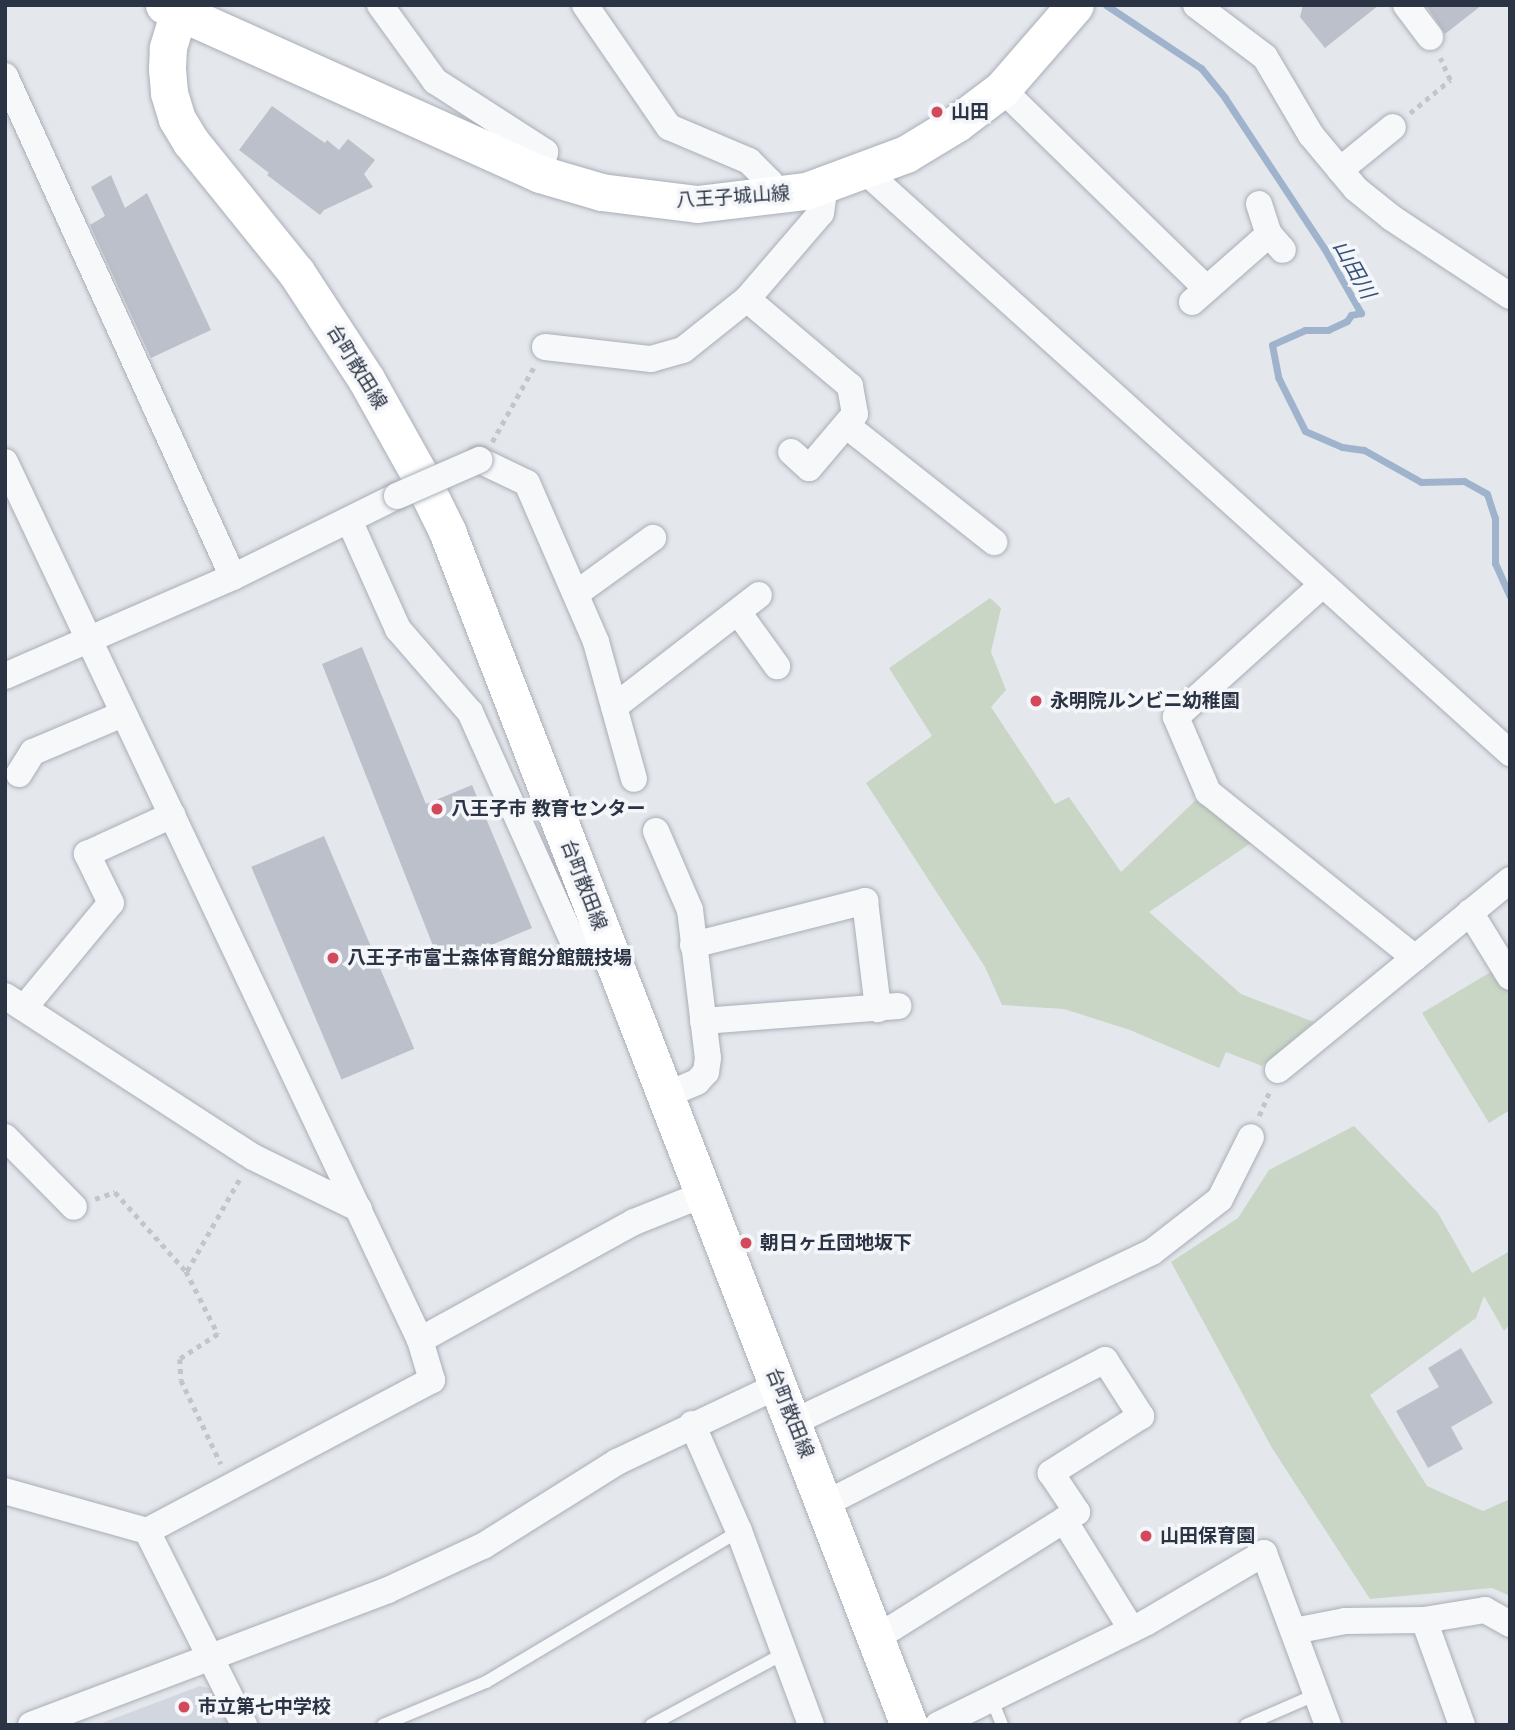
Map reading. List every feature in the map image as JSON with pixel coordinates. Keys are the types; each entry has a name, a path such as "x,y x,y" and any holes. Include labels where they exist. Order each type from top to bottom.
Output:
{"street":[{"path":"380,5 435,81 545,152 540,174"},
{"path":"585,5 669,127 749,161 771,182 779,196"},
{"path":"1196,5 1265,57 1311,135 1356,189 1392,218 1510,296"},
{"path":"1406,5 1430,37"},
{"name":"八王子城山線","path":"172,8 540,174 601,192 672,203 697,204 779,196 825,186 906,154 957,124 1002,89 1073,8"},
{"name":"台町散田線","path":"172,8 167,69 169,93 177,119 191,142 296,272 366,379 419,474 479,609 909,1725"},
{"path":"5,76 233,577"},
{"path":"1002,89 1200,296 1276,242 1259,204"},
{"path":"1340,170 1393,127"},
{"path":"865,171 1510,752"},
{"path":"545,347 651,359 683,350 747,299 821,213 825,186"},
{"path":"747,299 850,386 855,414 809,468 791,452"},
{"path":"846,425 994,542"},
{"path":"5,676 233,577 397,496 480,460 527,484 577,593 596,642 634,779"},
{"path":"5,462 420,1340 432,1380 147,1531 5,1490"},
{"path":"349,520 398,629 470,712 577,950 604,938"},
{"path":"577,593 653,538"},
{"path":"1322,584 1176,717 1208,792 1415,958"},
{"path":"614,707 760,595"},
{"path":"738,612 777,666"},
{"path":"19,774 33,751 123,714"},
{"path":"172,815 87,854 111,903 15,1002 253,1157 359,1209"},
{"path":"656,831 690,910 706,1072 698,1082 666,1095"},
{"path":"1278,1070 1510,880"},
{"path":"693,945 864,901 888,1007 703,1021"},
{"path":"1470,912 1510,976"},
{"path":"794,1422 1152,1252 1220,1199 1251,1136"},
{"path":"5,1137 74,1207"},
{"path":"420,1340 634,1222 704,1194"},
{"path":"825,1504 1105,1360 1141,1416 1051,1473 1077,1512 876,1638"},
{"path":"31,1725 209,1660 388,1590 483,1546 617,1462 692,1424 779,1385"},
{"path":"692,1424 739,1531 811,1725"},
{"path":"1064,1520 1132,1630"},
{"path":"147,1531 209,1660 244,1725"},
{"path":"938,1725 1132,1630 1264,1553 1328,1725"},
{"path":"1294,1631 1345,1621 1424,1620 1485,1610 1510,1624"},
{"path":"1424,1620 1462,1725"}],"lane":[{"path":"383,1725 486,1682 739,1531"},
{"path":"651,1725 783,1654"},
{"path":"1245,1725 1317,1694"},
{"path":"992,1700 1002,1725"}],"path":[{"path":"1393,127 1450,80 1430,37"},
{"path":"480,460 545,347"},
{"path":"1251,1136 1278,1070"},
{"path":"187,1271 253,1157"},
{"path":"74,1207 115,1192 187,1271 218,1334 180,1359 181,1380 232,1487"}],"shaded area":[{"name":"市立第七中学校","path":"200,1686 214,1689 233,1725 97,1725"}],"green space":[{"path":"990,598 1001,608 991,652 1006,690 991,707 1055,804 1069,797 1121,872 1199,797 1251,843 1149,912 1241,994 1314,1022 1262,1066 1226,1052 1219,1068 1130,1030 1064,1009 1002,1005 985,967 866,783 932,736 889,668"},
{"path":"1494,970 1510,995 1510,1110 1489,1123 1422,1013"},
{"path":"1354,1126 1438,1213 1472,1273 1510,1251 1510,1324 1504,1331 1484,1296 1476,1318 1370,1395 1427,1486 1483,1511 1510,1499 1510,1596 1492,1588 1370,1599 1272,1448 1171,1262 1238,1218 1269,1170"}],"building":[{"path":"1303,5 1379,5 1325,48 1300,17"},
{"path":"1426,5 1482,5 1445,34"},
{"path":"272,106 325,143 327,140 339,150 348,139 375,160 364,174 373,187 324,210 320,215 267,175 269,173 239,150"},
{"path":"111,175 125,208 147,193 211,330 151,358 90,225 105,216 91,187"},
{"name":"八王子市 教育センター","path":"362,647 426,804 472,785 532,928 441,966 322,664"},
{"name":"八王子市富士森体育館分館競技場","path":"324,836 414,1049 342,1080 251,867"},
{"path":"1461,1348 1493,1403 1451,1427 1463,1449 1428,1468 1396,1411 1439,1387 1428,1368"}],"waterway":[{"name":"山田川","path":"1106,5 1201,68 1225,98 1324,248 1361,313 1351,315 1347,321 1328,330 1305,330 1272,345 1278,377 1305,431 1342,447 1364,450 1421,482 1464,481 1487,494 1495,518 1495,563 1510,596"}],"place":[{"name":"山田","path":"937,112"},
{"name":"永明院ルンビニ幼稚園","path":"1036,701"},
{"name":"八王子市 教育センター","path":"437,809"},
{"name":"八王子市富士森体育館分館競技場","path":"333,958"},
{"name":"朝日ヶ丘団地坂下","path":"746,1243"},
{"name":"山田保育園","path":"1146,1536"},
{"name":"市立第七中学校","path":"184,1707"}]}
